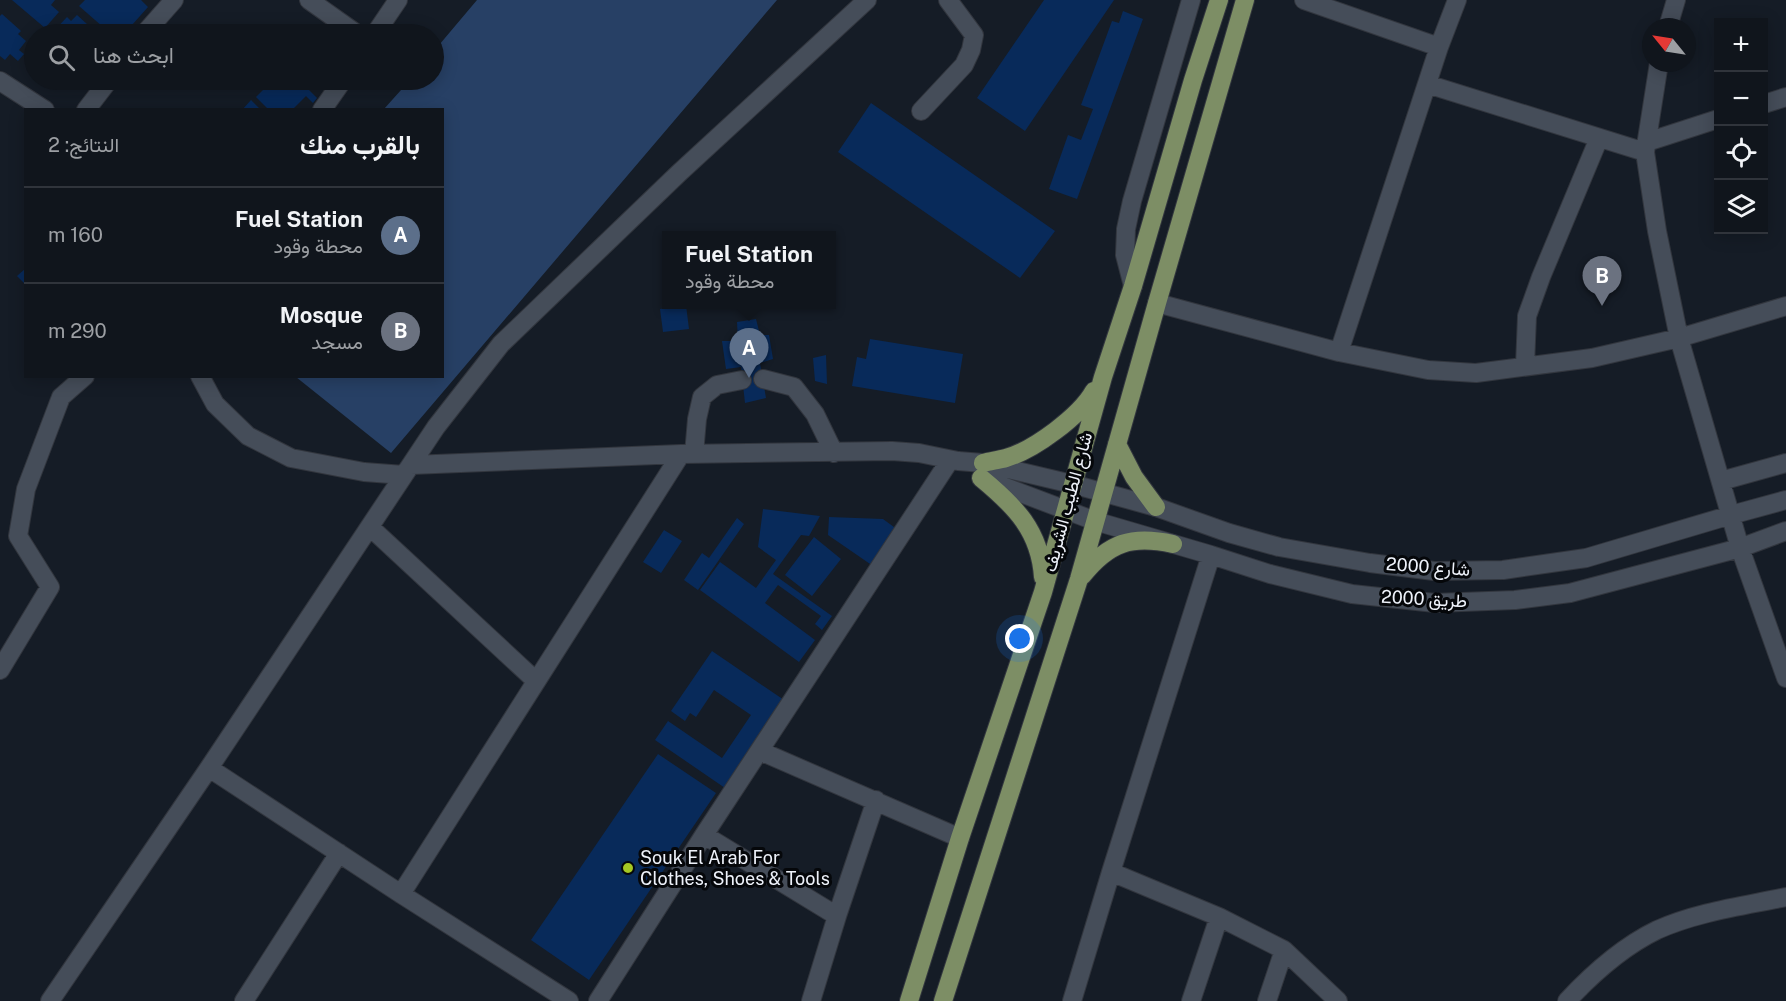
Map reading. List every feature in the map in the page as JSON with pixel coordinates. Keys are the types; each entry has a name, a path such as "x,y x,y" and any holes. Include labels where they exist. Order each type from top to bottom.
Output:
{"main road":[{"name":"شارع الطيب الشريف","path":"909,1001 960,838 1043,592 1103,377 1133,286 1219,0"},
{"name":"شارع الطيب الشريف","path":"943,1001 1079,579 1245,0"},
{"path":"1043,592 1042,562 1030,528 982,470 1032,446 1056,430 1082,409 1103,377"},
{"path":"1116,444 1134,477 1155,507"},
{"path":"1079,579 1093,562 1110,549 1130,541 1152,539 1173,544"}],"street":[{"path":"153,24 174,0"},
{"path":"309,0 343,24"},
{"path":"382,24 398,0"},
{"path":"50,1001 209,768 436,427 501,344 679,173 867,0"},
{"path":"921,111 964,65 971,50 974,34 948,0"},
{"path":"1133,286 1125,255 1126,229 1191,0"},
{"path":"1304,0 1439,47"},
{"path":"1339,352 1439,47 1457,0"},
{"path":"1671,18 1676,0"},
{"path":"1658,72 1646,147 1657,231 1679,338 1740,548 1786,678"},
{"path":"0,81 42,108"},
{"path":"1427,84 1599,138 1646,147 1714,121"},
{"path":"88,108 101,90"},
{"path":"323,108 336,90"},
{"path":"1768,103 1786,97"},
{"path":"1525,366 1527,316 1599,138"},
{"path":"1157,303 1339,352 1428,370 1476,373 1592,358 1679,338 1786,306"},
{"path":"0,670 50,587 18,536 26,489 61,397 83,378"},
{"path":"201,378 215,404 248,436 291,458 364,472 688,454 892,451 920,453 954,460 982,470"},
{"path":"763,378 794,387 816,414 834,453"},
{"path":"401,894 537,681 688,454 702,397 717,385 742,380"},
{"path":"598,1001 704,835 954,460"},
{"path":"1721,481 1786,463"},
{"name":"شارع 2000","path":"982,470 1072,484 1155,507 1229,533 1279,547 1370,563 1434,571 1503,570 1586,558 1786,500"},
{"name":"طريق 2000","path":"982,470 1065,511 1270,574 1352,594 1436,603 1515,600 1570,593 1784,538"},
{"path":"370,527 537,681"},
{"path":"1072,1001 1211,555"},
{"path":"760,751 960,838"},
{"path":"209,768 569,1001"},
{"path":"811,1001 876,800"},
{"path":"704,835 837,916"},
{"path":"244,1001 339,854"},
{"path":"1111,872 1220,917 1284,950 1338,1001"},
{"path":"1567,1001 1621,951 1658,930 1701,915 1786,897"},
{"path":"1191,1001 1220,917"},
{"path":"1267,1001 1284,950"}],"shaded area":[{"path":"477,0 777,0 391,453 297,378 444,378 444,108 385,108 401,90 444,90 444,39"}],"building":[{"path":"12,0 55,0 51,5 59,12 48,24 40,24"},
{"path":"85,0 141,0 148,7 133,24 100,24 79,6"},
{"path":"1044,0 1114,0 1025,131 977,98"},
{"path":"1123,11 1143,19 1077,199 1049,189 1068,135 1081,140 1093,109 1081,105 1112,21 1119,23"},
{"path":"2,14 21,31 18,34 24,39 24,44 19,50 24,54 18,61 10,54 5,60 0,56 0,16"},
{"path":"77,15 87,24 60,24 67,17 71,21"},
{"path":"263,90 309,90 317,98 313,103 306,96 294,108 267,108 256,97"},
{"path":"251,100 259,108 244,108"},
{"path":"871,103 1055,231 1020,278 838,152"},
{"path":"24,270 24,283 17,276"},
{"path":"660,309 686,309 689,329 663,332"},
{"path":"756,319 760,335 769,335 773,359 760,363 766,398 745,403 741,367 726,369 722,341 738,341 737,322"},
{"path":"870,339 963,354 955,403 852,386 857,357 866,359"},
{"path":"826,355 827,384 815,381 813,358"},
{"path":"763,509 820,516 809,536 801,535 773,574 832,616 822,630 815,624 821,616 778,585 765,603 815,640 799,662 700,590 720,562 756,588 776,560 758,547"},
{"path":"829,517 883,519 898,530 873,566 828,535"},
{"path":"737,518 744,524 698,590 684,580 702,553 709,558"},
{"path":"664,530 682,541 661,573 643,562"},
{"path":"814,537 841,559 812,596 785,575"},
{"path":"712,651 784,700 725,788 655,740 668,721 722,758 751,715 714,690 696,717 690,713 685,721 671,711"},
{"path":"658,754 716,793 589,980 531,940"}],"place":[{"name":"Mosque","path":"1602,306"},
{"name":"Fuel Station","path":"749,378"},
{"name":"Souk El Arab For Clothes, Shoes & Tools","path":"628,868"}]}
